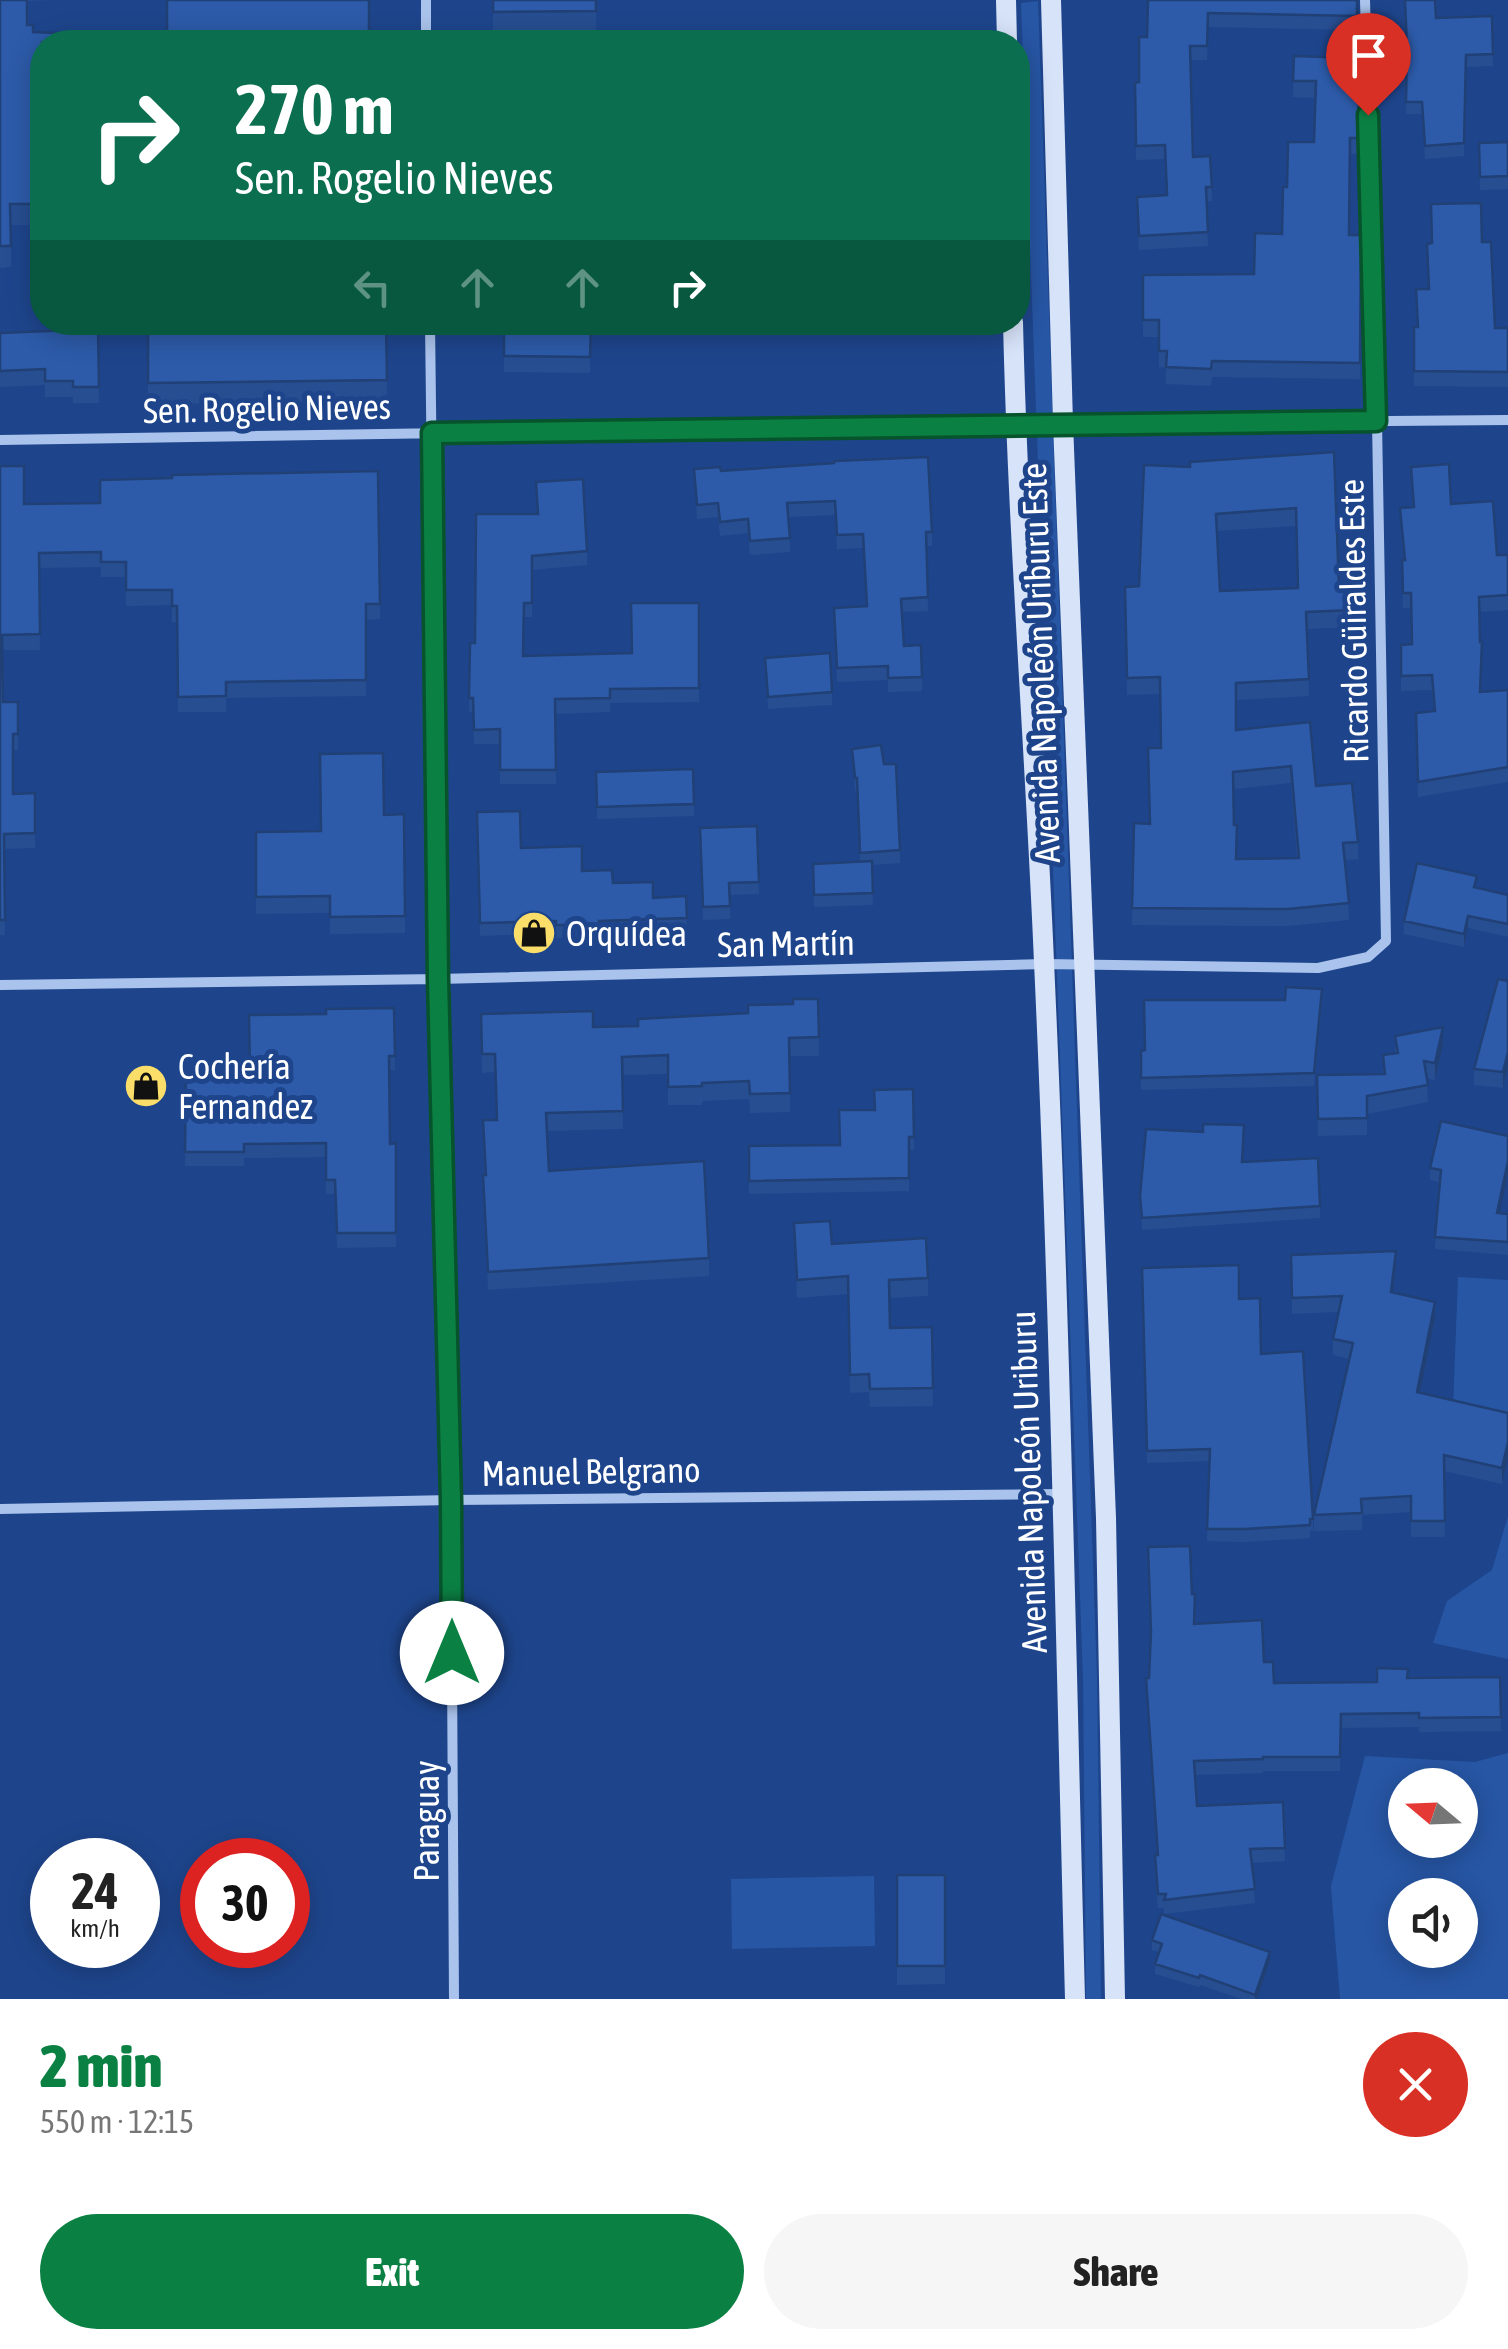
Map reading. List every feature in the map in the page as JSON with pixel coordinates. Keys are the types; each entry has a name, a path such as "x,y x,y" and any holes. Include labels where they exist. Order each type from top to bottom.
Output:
{"main road":[{"path":"1006,0 1007,30"},
{"name":"Avenida Napoleón Uriburu Este","path":"1050,0 1085,964"},
{"name":"Avenida Napoleón Uriburu Este","path":"1013,335 1044,964"},
{"name":"Avenida Napoleón Uriburu","path":"1044,964 1074,1999"},
{"path":"1085,964 1106,1518 1115,1999"}],"street":[{"path":"426,0 426,30"},
{"name":"Ricardo Güiraldes Este","path":"1365,0 1386,941"},
{"name":"Paraguay","path":"430,335 438,979 451,1500 454,1999"},
{"name":"Sen. Rogelio Nieves","path":"0,440 1508,420"},
{"name":"San Martín","path":"0,985 1044,964 1318,968 1368,958 1386,941"},
{"name":"Manuel Belgrano","path":"0,1509 1062,1494"}],"shaded area":[{"path":"1038,1 1097,1678 1101,1999 1086,1999 1083,1678 1030,246 1030,30 1022,30 1021,3"},
{"path":"1458,1277 1508,1280 1508,1421 1453,1409"},
{"path":"1508,1516 1508,1659 1433,1643 1447,1601 1492,1570"},
{"path":"1508,1753 1508,1999 1340,1999 1331,1886 1365,1756 1475,1762"},
{"path":"874,1876 875,1946 732,1949 731,1879"}],"building":[{"path":"0,0 27,0 27,25 33,25 30,204 10,204 11,246 0,246"},
{"path":"167,0 369,0 369,30 167,30"},
{"path":"493,0 596,0 596,11 493,12"},
{"path":"1148,0 1357,0 1357,16 1208,13 1207,46 1190,46 1193,157 1210,156 1212,187 1206,187 1208,232 1139,236 1137,197 1167,195 1165,145 1136,146 1135,83 1139,82 1139,37 1147,37"},
{"path":"1405,0 1435,0 1436,18 1492,16 1493,54 1466,55 1464,143 1425,146 1422,102 1406,102"},
{"path":"1294,56 1358,58 1359,138 1350,138 1349,235 1361,235 1360,363 1212,361 1211,369 1166,367 1167,351 1159,351 1159,320 1143,320 1143,275 1254,274 1255,233 1282,234 1288,142 1314,142 1316,81 1293,81"},
{"path":"1508,142 1508,176 1480,177 1479,143"},
{"path":"1481,203 1482,242 1491,242 1495,328 1508,328 1508,372 1414,371 1416,289 1429,289 1427,244 1432,243 1431,204"},
{"path":"0,333 98,335 99,387 73,387 73,381 45,381 45,369 0,371"},
{"path":"148,335 386,335 387,380 148,383"},
{"path":"504,335 591,335 590,357 504,356"},
{"path":"1334,452 1339,586 1351,586 1352,610 1306,612 1309,679 1236,683 1236,730 1310,722 1316,786 1352,783 1358,842 1343,843 1349,903 1288,909 1132,908 1134,823 1150,824 1148,748 1161,748 1160,677 1127,678 1125,587 1139,586 1144,465 1190,467 1190,462","holes":["1296,508 1298,588 1220,591 1216,514","1291,766 1299,858 1236,859 1233,772"]},
{"path":"928,457 932,532 926,532 928,597 901,599 904,646 921,645 922,677 888,678 888,666 837,668 834,608 867,606 863,534 837,535 835,501 787,503 790,538 750,541 748,519 720,522 718,503 697,505 694,469 720,467 721,471"},
{"path":"1449,464 1451,504 1493,501 1497,555 1508,555 1508,595 1479,597 1480,692 1508,690 1508,767 1418,782 1416,713 1435,711 1432,675 1401,676 1401,645 1412,644 1411,593 1403,593 1405,560 1400,508 1414,507 1411,467"},
{"path":"0,466 24,466 24,504 100,503 100,480 378,471 380,604 366,604 366,680 226,682 226,696 178,697 177,606 172,606 172,590 126,590 126,562 101,562 101,552 39,553 40,634 2,635 3,702 18,702 18,734 13,734 13,794 35,793 35,833 4,834 5,920 0,920"},
{"path":"583,479 587,551 532,556 532,603 524,603 523,656 632,653 631,603 699,603 699,688 610,689 610,698 555,699 556,770 500,770 500,729 474,730 473,698 469,698 470,643 475,643 476,514 538,514 536,482"},
{"path":"830,653 832,692 768,697 765,658"},
{"path":"881,745 884,764 896,764 900,850 860,853 852,749"},
{"path":"383,753 384,815 404,814 405,916 330,917 330,896 256,897 256,832 321,831 320,754"},
{"path":"693,769 694,804 597,807 596,772"},
{"path":"520,811 521,848 582,846 582,871 612,870 613,883 653,882 653,898 686,896 687,918 599,921 599,925 556,925 556,921 480,923 477,812"},
{"path":"757,826 759,882 729,883 730,906 703,907 700,828"},
{"path":"872,861 873,893 814,895 813,864"},
{"path":"1417,863 1477,876 1474,887 1508,895 1508,924 1468,916 1464,934 1404,921"},
{"path":"1498,979 1508,981 1508,1052 1503,1072 1474,1069"},
{"path":"1286,987 1322,989 1314,1073 1141,1078 1144,1000 1285,1000"},
{"path":"793,999 818,999 819,1037 789,1038 790,1093 750,1094 749,1081 668,1087 668,1055 622,1057 623,1111 546,1113 549,1171 704,1161 709,1258 488,1272 483,1120 497,1120 495,1054 482,1054 481,1014 593,1011 593,1027 638,1026 638,1019 748,1013 748,1005 793,1004"},
{"path":"394,1008 395,1056 389,1056 390,1144 396,1143 396,1233 337,1233 335,1180 326,1180 326,1143 244,1144 244,1152 185,1152 186,1072 250,1073 249,1015"},
{"path":"1443,1027 1435,1063 1424,1061 1428,1085 1367,1096 1367,1118 1318,1119 1317,1075 1385,1074 1383,1055 1398,1053 1395,1036"},
{"path":"913,1089 914,1137 909,1137 909,1178 749,1181 749,1146 840,1145 839,1110 875,1110 874,1090"},
{"path":"1441,1121 1508,1136 1508,1161 1497,1213 1508,1214 1508,1242 1435,1237 1441,1170 1430,1168"},
{"path":"1203,1124 1244,1125 1242,1162 1318,1158 1320,1206 1142,1218 1146,1129 1203,1132"},
{"path":"830,1221 832,1244 926,1238 928,1278 889,1280 890,1328 932,1327 933,1388 870,1389 869,1374 850,1375 848,1276 797,1280 794,1223"},
{"path":"1396,1251 1391,1292 1435,1302 1417,1392 1508,1413 1508,1442 1502,1468 1444,1455 1445,1521 1411,1521 1411,1496 1361,1499 1362,1513 1314,1515 1353,1343 1333,1339 1342,1296 1292,1298 1291,1255"},
{"path":"1239,1265 1239,1299 1260,1298 1261,1354 1303,1351 1313,1519 1310,1525 1207,1529 1210,1449 1147,1451 1142,1268"},
{"path":"1190,1546 1194,1624 1262,1620 1264,1662 1273,1662 1274,1683 1377,1682 1377,1668 1408,1669 1407,1678 1500,1677 1501,1717 1341,1714 1340,1757 1194,1761 1197,1806 1283,1802 1285,1848 1250,1849 1255,1889 1164,1900 1166,1894 1158,1894 1146,1678 1151,1631 1148,1547"},
{"path":"897,1875 945,1875 945,1966 897,1966"},
{"path":"1161,1914 1270,1952 1255,1995 1155,1964 1162,1944 1152,1940"}],"place":[{"name":"Orquídea","path":"534,933"},
{"name":"Cochería Fernandez","path":"146,1086"}],"route":[{"path":"452,1653 432,433 1376,421 1368,115"}]}
